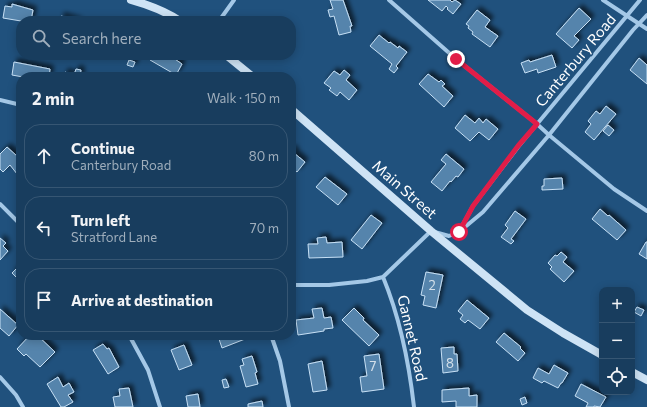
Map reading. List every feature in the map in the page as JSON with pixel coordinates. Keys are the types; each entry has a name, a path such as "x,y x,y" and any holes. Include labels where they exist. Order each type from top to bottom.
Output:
{"main road":[{"path":"131,0 146,4 172,16"},
{"path":"232,60 247,72"},
{"name":"Main Street","path":"296,113 431,231 527,310 599,353"},
{"path":"635,374 647,380"}],"street":[{"path":"223,16 234,0"},
{"path":"389,0 456,59 537,124 614,189 647,211"},
{"path":"603,0 627,17 647,28"},
{"name":"Canterbury Road","path":"459,232 473,206 518,146 640,0"},
{"name":"Canterbury Road","path":"459,232 483,212 549,135 647,15"},
{"path":"0,100 16,104"},
{"path":"0,204 16,220"},
{"path":"296,285 336,284 367,281 383,277 431,231 449,236 459,232"},
{"name":"Gannet Road","path":"383,277 392,297 406,356 414,407"},
{"path":"132,340 148,370 160,407"},
{"path":"273,340 280,361 289,407"},
{"path":"0,377 16,395 23,407"}],"building":[{"path":"330,0 343,0 352,26 350,26 351,32 339,35 334,16 330,17 328,10 333,9"},
{"path":"428,0 450,0 452,2 455,0 461,4 453,14 447,9 448,8 446,6 442,11"},
{"path":"12,4 33,10 32,16 16,16 16,20 3,18 5,6 12,7"},
{"path":"579,8 591,19 574,36 579,40 572,48 556,34"},
{"path":"477,10 490,20 485,27 498,36 490,47 472,34 473,32 466,24"},
{"path":"379,35 389,43 390,42 398,48 399,46 407,52 396,66 398,68 394,73 389,69 392,64 370,46"},
{"path":"552,55 556,67 538,73 537,69 525,73 521,63 529,60 530,62"},
{"path":"639,58 647,65 647,84 630,70"},
{"path":"129,60 135,62 133,67 127,65"},
{"path":"150,60 176,60 182,64 178,72 171,72"},
{"path":"14,62 50,69 50,72 16,72 16,76 12,75"},
{"path":"76,69 81,70 81,72 75,72"},
{"path":"344,70 350,75 346,80 357,90 349,100 340,92 337,96 329,90 331,88 324,83 334,71 340,75"},
{"path":"428,74 439,82 441,80 445,84 442,86 453,96 444,107 419,84"},
{"path":"606,106 616,114 594,140 585,132 591,124 588,121 596,111 600,114"},
{"path":"465,115 475,123 479,118 483,123 486,119 498,129 489,140 479,132 470,141 455,128"},
{"path":"608,125 614,130 609,136 603,131"},
{"path":"7,147 16,155 16,173 10,165 3,172 0,169 0,154"},
{"path":"446,154 464,169 458,177 456,176 451,182 450,181 442,191 431,182 446,164 441,160"},
{"path":"296,155 305,162 297,172 296,171"},
{"path":"325,177 347,194 338,205 316,187"},
{"path":"562,178 563,189 542,190 542,186 544,186 544,179"},
{"path":"600,209 626,230 617,240 592,219"},
{"path":"515,211 526,219 511,239 514,241 511,244 501,237 508,228 505,225"},
{"path":"371,215 382,223 362,249 351,240"},
{"path":"326,237 327,243 342,242 343,257 309,258 308,244 318,244 317,238"},
{"path":"0,238 6,243 3,246 8,251 0,260"},
{"path":"647,242 647,259 639,254"},
{"path":"561,252 567,257 563,262 574,271 564,282 550,269 552,267 548,263 555,255 557,256"},
{"path":"16,269 16,277 12,273"},
{"path":"426,272 443,275 436,308 423,305 425,296 421,295"},
{"path":"467,300 489,318 480,329 468,320 465,323 460,319 463,315 458,311"},
{"path":"637,307 644,310 641,316 635,313"},
{"path":"322,308 324,318 331,317 333,328 298,335 296,320 314,318 312,309"},
{"path":"354,308 364,318 363,320 379,335 369,346 342,320"},
{"path":"0,309 16,323 16,327 9,336 0,328"},
{"path":"504,333 521,347 520,348 525,353 518,361 496,342"},
{"path":"25,340 42,340 55,352 40,367 26,354 24,356 17,349"},
{"path":"219,340 242,340 222,348"},
{"path":"103,344 107,349 109,348 119,367 108,374 93,350"},
{"path":"184,345 192,365 179,370 171,350"},
{"path":"454,347 454,354 457,354 458,371 443,373 441,348"},
{"path":"379,354 384,389 362,392 360,377 367,376 364,356"},
{"path":"252,356 257,372 255,373 258,384 246,387 240,366 244,365 242,359"},
{"path":"322,361 327,390 313,392 308,364"},
{"path":"554,365 568,373 558,388 544,381 542,383 533,378 538,368 549,374"},
{"path":"58,377 63,387 69,383 74,392 68,395 73,402 64,407 61,407 47,384"},
{"path":"226,379 229,387 224,388 222,380"},
{"path":"581,384 599,393 599,395 606,397 600,407 586,407 588,403 575,396"},
{"path":"129,388 133,407 115,407 113,397 120,396 119,389"},
{"path":"469,388 469,396 477,395 477,407 456,407 456,401 442,402 442,390"},
{"path":"198,394 200,407 188,407 186,396"},
{"path":"525,397 527,403 522,405 520,399"},
{"path":"262,401 263,407 248,407 248,404"}],"route":[{"path":"456,59 537,124 518,146 473,206 459,232"}]}
